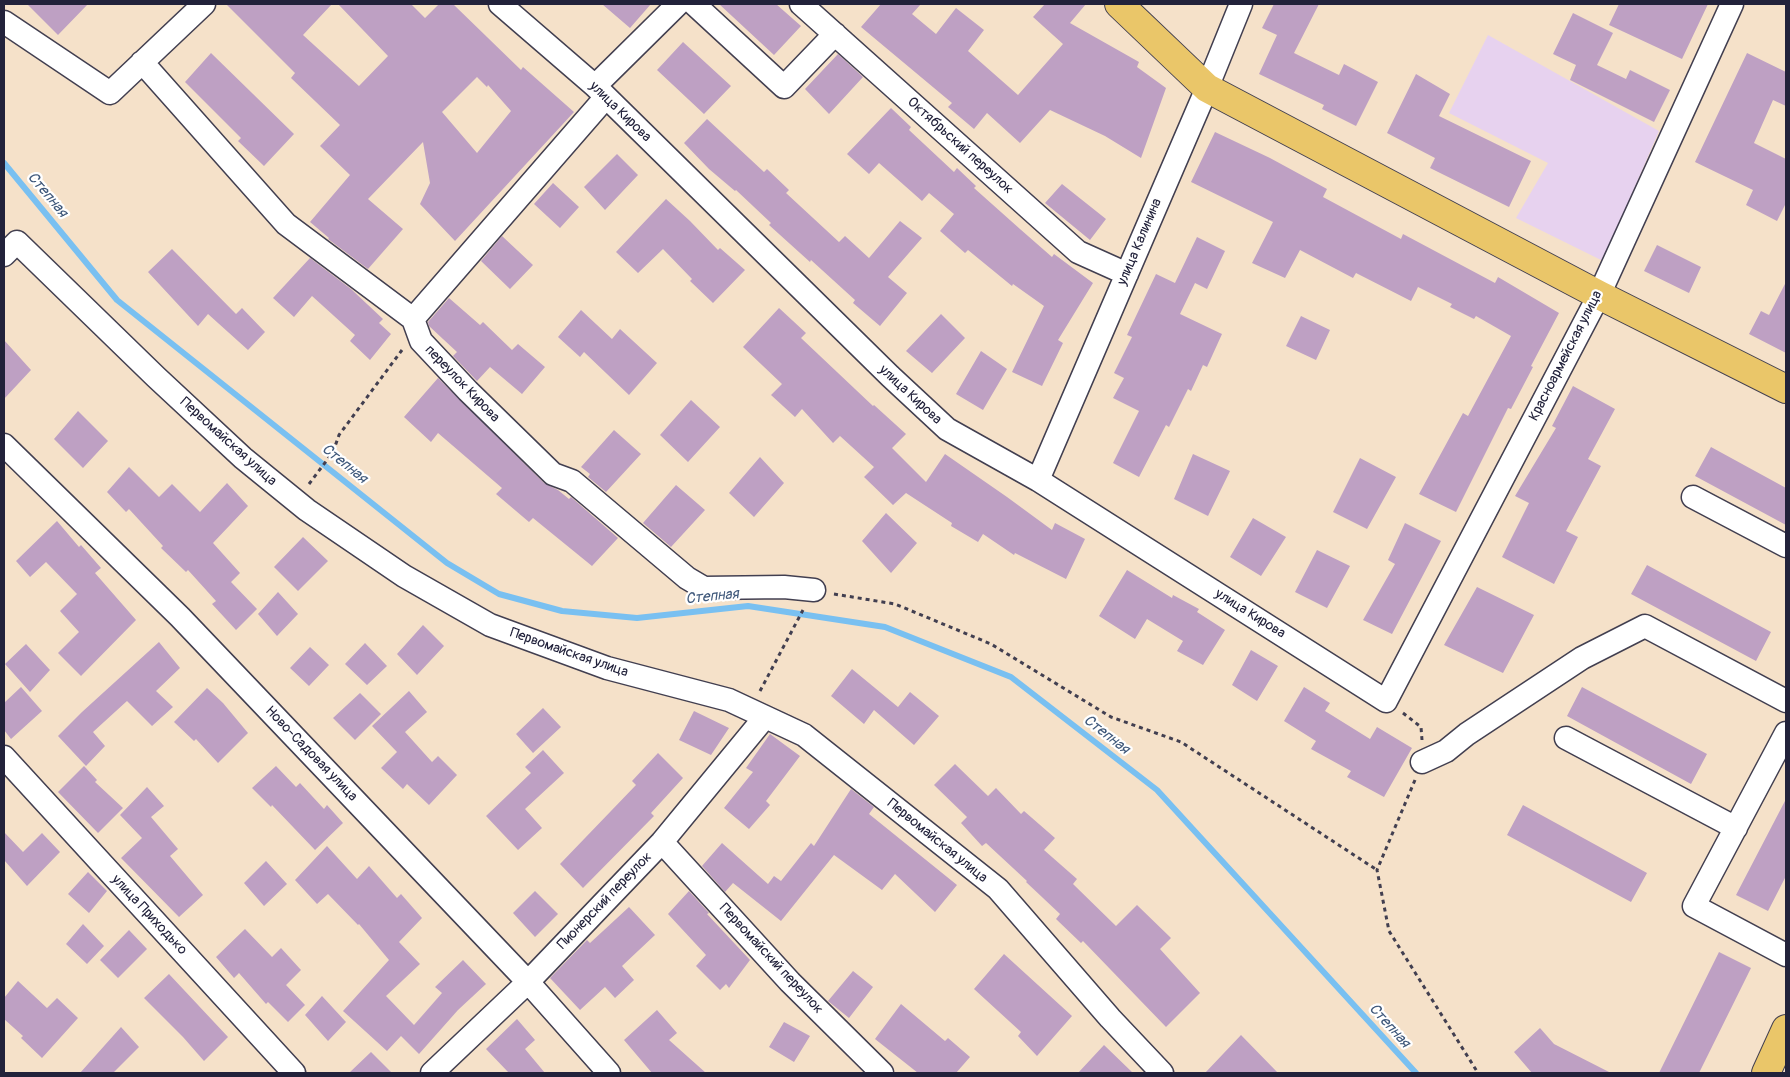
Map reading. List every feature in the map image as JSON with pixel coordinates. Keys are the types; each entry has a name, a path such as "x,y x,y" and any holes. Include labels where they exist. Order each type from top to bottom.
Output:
{"main road":[{"path":"1119,4 1207,88 1599,295 1786,389"},
{"path":"1766,1073 1786,1030"}],"street":[{"path":"4,22 110,92 204,4"},
{"name":"улица Кирова","path":"500,4 600,92 946,429 1038,480 1386,701"},
{"path":"415,324 600,92 678,4"},
{"path":"694,4 784,86 835,34"},
{"name":"Октябрьский переулок","path":"801,4 1078,252 1127,274"},
{"name":"улица Калинина","path":"1038,480 1207,88 1241,4"},
{"name":"Красноармейская улица","path":"1386,701 1599,295 1732,4"},
{"name":"переулок Кирова","path":"142,62 286,224 415,324 421,341 468,391 553,474 572,481 687,578 704,588 784,587 814,590"},
{"name":"Первомайская улица","path":"4,255 17,242 156,377 243,458 307,510 404,576 490,625 607,668 729,700 804,735 998,889 1110,1018 1162,1073"},
{"name":"Ново-Садовая улица","path":"4,445 180,617 528,982 609,1073"},
{"path":"1692,497 1786,546"},
{"path":"1422,762 1446,751 1467,734 1582,658 1645,626 1786,701"},
{"name":"Пионерский переулок","path":"432,1073 528,982 662,842 758,713"},
{"path":"1786,733 1694,906 1786,955"},
{"path":"1566,738 1736,828"},
{"name":"улица Приходько","path":"4,757 294,1073"},
{"name":"Первомайский переулок","path":"662,842 790,982 882,1073"}],"path":[{"path":"313,476 333,452 339,435 415,324"},
{"path":"758,713 788,639 814,590 895,604 991,644 1111,717 1181,742 1377,870"},
{"path":"1386,701 1421,727 1422,762 1377,870 1389,930 1478,1073"}],"shaded area":[{"path":"1488,35 1659,131 1603,261 1516,218 1548,163 1449,113"}],"building":[{"path":"27,4 88,4 58,35"},
{"path":"226,4 332,4 303,35 359,86 388,56 338,4 411,4 425,18 439,4 453,4 521,70 523,67 574,112 455,241 420,204 430,183 423,142 368,199 403,229 368,269 328,239 310,222 350,175 320,146 340,125 291,78 295,73","holes":["477,77 487,87 488,85 511,111 477,153 442,112"]},
{"path":"602,4 651,4 630,28"},
{"path":"719,4 776,4 801,26 774,55"},
{"path":"881,4 921,4 912,14 936,34 956,8 984,30 968,51 1018,95 1063,44 1033,17 1045,4 1086,4 1070,23 1139,62 1137,67 1166,88 1141,158 1105,136 1050,110 1020,143 987,113 974,129 948,107 952,103 861,27"},
{"path":"1274,4 1319,4 1294,53 1339,75 1344,64 1378,82 1356,126 1322,109 1324,105 1259,74 1277,35 1262,28"},
{"path":"1619,4 1708,4 1682,59 1609,25"},
{"path":"1573,13 1613,33 1597,65 1626,79 1630,70 1670,90 1654,122 1570,80 1576,65 1553,54"},
{"path":"683,42 731,86 704,114 657,70"},
{"path":"211,53 294,134 264,166 238,141 241,138 185,82"},
{"path":"1747,53 1786,72 1786,106 1773,100 1754,143 1786,159 1786,203 1777,221 1746,205 1753,190 1695,162"},
{"path":"838,54 863,77 829,114 805,89"},
{"path":"1416,74 1450,94 1439,116 1531,161 1509,207 1430,168 1435,158 1387,133"},
{"path":"891,108 911,127 909,130 954,172 957,168 976,186 974,188 1052,257 1054,254 1093,283 1058,340 1063,343 1042,386 1012,372 1044,306 1013,284 1012,286 968,250 965,253 940,231 954,214 929,193 922,201 879,163 869,174 847,154"},
{"path":"707,119 764,172 767,169 789,190 786,193 839,242 845,236 869,258 900,221 922,238 888,277 907,293 880,326 853,303 855,300 769,225 771,223 736,190 709,169 684,143"},
{"path":"1215,132 1270,158 1327,189 1323,197 1401,239 1403,234 1495,283 1498,277 1559,313 1531,366 1533,367 1511,409 1508,408 1456,512 1419,494 1463,413 1468,416 1511,336 1476,316 1474,319 1450,307 1452,304 1418,287 1411,301 1356,273 1353,278 1300,250 1285,278 1252,263 1273,222 1191,182"},
{"path":"617,154 638,175 605,210 584,187"},
{"path":"553,183 579,207 560,228 534,204"},
{"path":"1062,184 1106,219 1090,240 1045,203"},
{"path":"666,199 718,250 720,248 745,270 713,303 690,281 692,279 663,249 638,273 616,252"},
{"path":"502,236 533,265 510,289 481,261"},
{"path":"1197,237 1225,251 1207,289 1195,283 1180,314 1222,334 1207,367 1203,365 1191,391 1188,389 1169,427 1166,425 1139,477 1113,463 1139,411 1113,398 1124,378 1114,373 1132,337 1127,335 1156,274 1175,283"},
{"path":"1657,245 1701,267 1689,293 1644,271"},
{"path":"172,249 236,314 242,308 265,332 248,350 208,314 198,326 148,272"},
{"path":"310,258 351,289 383,319 379,323 391,334 370,360 350,341 355,335 312,296 294,317 273,298"},
{"path":"1786,282 1786,353 1749,334 1761,311 1769,315"},
{"path":"449,298 480,325 483,322 512,350 518,344 545,367 522,394 490,367 477,381 453,356 457,352 429,326 428,322"},
{"path":"779,308 806,333 801,338 873,406 906,434 892,448 926,482 945,454 1052,530 1055,523 1085,539 1066,579 1015,553 1014,555 983,534 978,542 951,526 952,523 906,493 893,505 864,477 874,467 840,436 833,443 802,409 795,417 771,395 782,384 743,347"},
{"path":"581,310 612,339 620,329 657,363 629,395 584,352 580,357 558,337"},
{"path":"941,314 965,338 932,373 906,351"},
{"path":"1301,316 1330,330 1316,360 1286,346"},
{"path":"4,340 31,370 4,399"},
{"path":"981,351 1007,369 983,410 956,394"},
{"path":"438,378 544,483 558,490 569,499 571,497 618,538 592,566 533,518 529,522 496,494 502,488 438,433 431,442 404,417"},
{"path":"1573,386 1615,409 1588,459 1601,466 1566,531 1578,537 1554,584 1502,557 1529,503 1515,496 1556,428 1552,426"},
{"path":"691,400 720,427 688,462 660,435"},
{"path":"78,411 108,441 83,468 54,439"},
{"path":"614,430 641,454 606,492 588,477 590,474 581,467"},
{"path":"1711,447 1786,488 1786,525 1695,476"},
{"path":"1193,454 1230,471 1208,516 1174,499"},
{"path":"760,457 784,483 754,517 729,493"},
{"path":"1360,458 1396,477 1367,529 1333,512"},
{"path":"129,467 159,497 172,484 200,512 227,483 248,506 213,543 240,573 231,582 257,609 236,630 212,604 216,601 188,570 186,572 161,548 163,546 129,509 126,512 107,492"},
{"path":"676,485 705,510 671,547 643,523"},
{"path":"886,513 917,543 891,573 862,541"},
{"path":"1253,518 1286,537 1261,576 1230,557"},
{"path":"57,521 79,547 81,545 101,568 95,573 136,620 81,676 58,653 79,632 60,611 77,594 46,562 30,577 16,561"},
{"path":"1405,523 1441,541 1392,634 1363,620 1395,564 1388,560"},
{"path":"303,537 328,561 298,591 274,567"},
{"path":"1317,550 1350,566 1327,608 1295,592"},
{"path":"1647,565 1771,632 1756,661 1631,594"},
{"path":"1127,570 1172,598 1173,595 1199,609 1197,612 1225,630 1203,665 1177,651 1183,641 1147,619 1135,639 1099,616"},
{"path":"1477,587 1534,615 1503,673 1444,645"},
{"path":"278,592 298,614 277,636 258,614"},
{"path":"423,625 444,646 417,675 397,654"},
{"path":"159,642 180,668 156,691 173,707 152,726 127,701 93,732 105,746 86,766 58,736"},
{"path":"365,643 387,666 367,685 345,664"},
{"path":"26,644 50,670 30,692 5,664"},
{"path":"310,647 329,665 309,686 290,668"},
{"path":"1251,650 1278,666 1257,701 1232,685"},
{"path":"852,669 898,707 910,692 939,716 914,745 874,710 864,724 831,696"},
{"path":"21,687 42,711 11,739 4,730 4,703"},
{"path":"1304,687 1330,703 1325,711 1370,739 1377,727 1412,748 1384,797 1347,777 1351,771 1311,749 1316,741 1284,721"},
{"path":"1582,687 1707,754 1691,784 1567,716"},
{"path":"207,688 223,703 248,733 218,763 196,739 194,741 174,722"},
{"path":"409,691 427,712 405,732 432,762 438,756 457,775 429,805 407,784 403,789 381,768 397,752 372,726"},
{"path":"360,693 381,714 355,740 333,718"},
{"path":"543,708 561,727 533,753 516,734"},
{"path":"694,711 729,728 711,755 679,740"},
{"path":"770,734 800,756 766,801 770,805 749,829 724,808 753,772 746,768"},
{"path":"543,750 564,773 525,809 542,828 518,850 486,816 531,773 525,767"},
{"path":"658,753 683,778 651,813 654,816 583,888 560,864 636,785 632,781"},
{"path":"955,764 988,796 996,788 1021,814 1024,811 1055,838 1044,850 1077,879 1073,884 1116,926 1137,905 1171,938 1160,949 1200,993 1166,1027 1083,941 1081,943 1056,919 1060,914 1027,881 986,843 982,846 961,823 967,817 934,785"},
{"path":"84,766 97,780 95,782 123,808 98,833 58,792"},
{"path":"276,766 296,787 300,783 324,809 327,805 343,823 315,850 272,805 271,807 252,788"},
{"path":"147,787 164,806 151,817 178,849 170,856 203,895 179,917 121,858 142,838 120,815"},
{"path":"851,789 874,807 869,814 957,885 935,912 895,874 882,890 834,855 781,921 733,883 725,892 702,866 722,843 768,884 774,876 781,881 811,843 814,846"},
{"path":"1786,799 1786,876 1768,911 1736,895"},
{"path":"1523,805 1647,873 1631,902 1507,835"},
{"path":"4,832 23,852 42,833 60,852 27,886 4,860"},
{"path":"327,846 357,879 369,866 397,898 401,894 422,918 399,942 420,964 386,996 414,1025 442,993 435,987 463,960 486,984 458,1010 419,1054 401,1036 387,1051 343,1011 389,960 359,924 328,894 317,904 295,880"},
{"path":"266,861 287,884 264,906 244,883"},
{"path":"88,872 107,891 89,913 68,894"},
{"path":"535,891 558,914 535,937 513,913"},
{"path":"689,891 709,913 707,914 750,960 729,988 726,984 720,990 696,966 706,955 668,914"},
{"path":"629,907 655,935 622,966 634,980 615,998 605,987 580,1010 550,978 587,940 590,943"},
{"path":"83,924 104,946 87,964 66,944"},
{"path":"245,929 272,957 281,948 301,970 286,985 305,1005 288,1022 268,1002 266,1004 239,973 234,978 216,957"},
{"path":"129,930 147,949 118,978 100,960"},
{"path":"1719,952 1751,968 1699,1073 1659,1073"},
{"path":"1004,954 1072,1016 1037,1056 1018,1036 1021,1032 974,989"},
{"path":"853,971 873,987 849,1018 828,1001"},
{"path":"169,974 228,1037 204,1061 144,998"},
{"path":"18,981 47,1008 57,998 78,1018 42,1058 21,1038 23,1036 4,1019 4,998"},
{"path":"322,996 346,1022 328,1041 305,1015"},
{"path":"901,1004 945,1041 948,1038 970,1057 956,1073 918,1073 875,1039"},
{"path":"657,1010 677,1033 669,1040 706,1073 652,1073 624,1040"},
{"path":"517,1019 535,1040 525,1049 545,1073 509,1073 486,1049"},
{"path":"784,1022 810,1036 794,1062 769,1047"},
{"path":"121,1027 139,1047 113,1073 80,1073"},
{"path":"1540,1028 1554,1044 1611,1073 1532,1073 1514,1052"},
{"path":"1241,1035 1278,1073 1205,1073"},
{"path":"1104,1045 1133,1073 1078,1073"},
{"path":"371,1052 392,1073 349,1073"}],"waterway":[{"name":"Степная","path":"4,163 117,300 447,563 499,594 562,611 637,618 748,606 885,627 1011,677 1157,790 1416,1073"}]}
